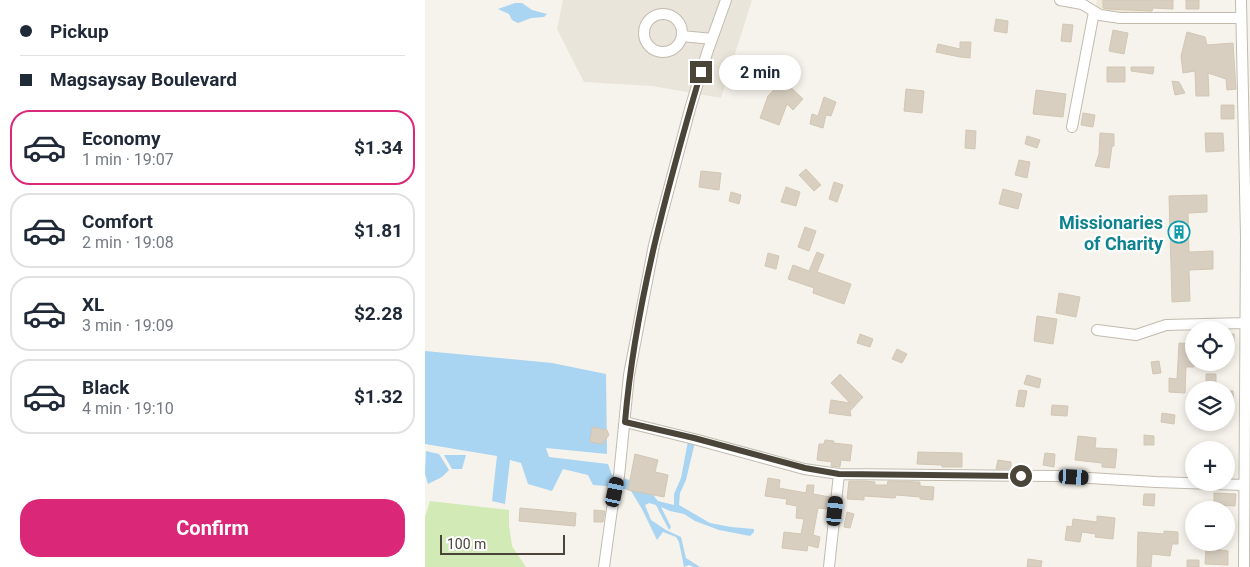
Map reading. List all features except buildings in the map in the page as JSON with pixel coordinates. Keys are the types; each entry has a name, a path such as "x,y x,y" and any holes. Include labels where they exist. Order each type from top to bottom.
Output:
{"street":[{"path":"604,567 612,509 619,476 629,374 654,246 690,109 726,0"},
{"path":"1060,0 1082,4 1100,15 1120,18 1241,18"},
{"path":"1241,0 1247,161 1245,323 1248,361 1244,485 1244,567"},
{"path":"1073,128 1094,12"},
{"path":"682,36 712,39"},
{"path":"1097,330 1136,335 1166,325 1245,323"},
{"path":"625,422 805,468 839,474 1056,476 1244,485"},
{"path":"829,567 839,474"}],"shaded area":[{"path":"563,0 752,0 721,98 652,86 584,82 557,29"},
{"path":"1097,0 1153,0 1152,13 1095,11"}],"green space":[{"path":"430,501 509,510 512,546 526,567 425,567 425,517"}],"water":[{"path":"515,3 522,3 532,10 547,14 544,17 531,18 518,23 512,20 509,14 498,9"},
{"path":"425,351 552,363 606,374 607,454 546,448 549,457 608,464 612,475 644,484 658,501 674,505 674,494 681,478 688,441 695,442 686,480 680,493 679,505 710,523 754,529 754,532 750,536 719,530 695,521 684,514 661,507 671,527 669,530 656,505 649,503 645,505 651,520 681,537 686,558 700,567 689,565 684,567 679,542 676,537 663,532 657,540 631,491 618,487 593,485 588,475 563,469 552,491 528,484 521,463 510,460 505,504 492,501 497,456 425,444"},
{"path":"426,451 439,454 449,470 442,477 428,484 425,474"},
{"path":"444,455 466,455 462,469 452,469"}],"place":[{"name":"Missionaries of Charity","path":"1179,232"}],"route":[{"path":"701,72 654,246 629,374 625,422 694,438 805,468 839,474 1021,476"}]}
